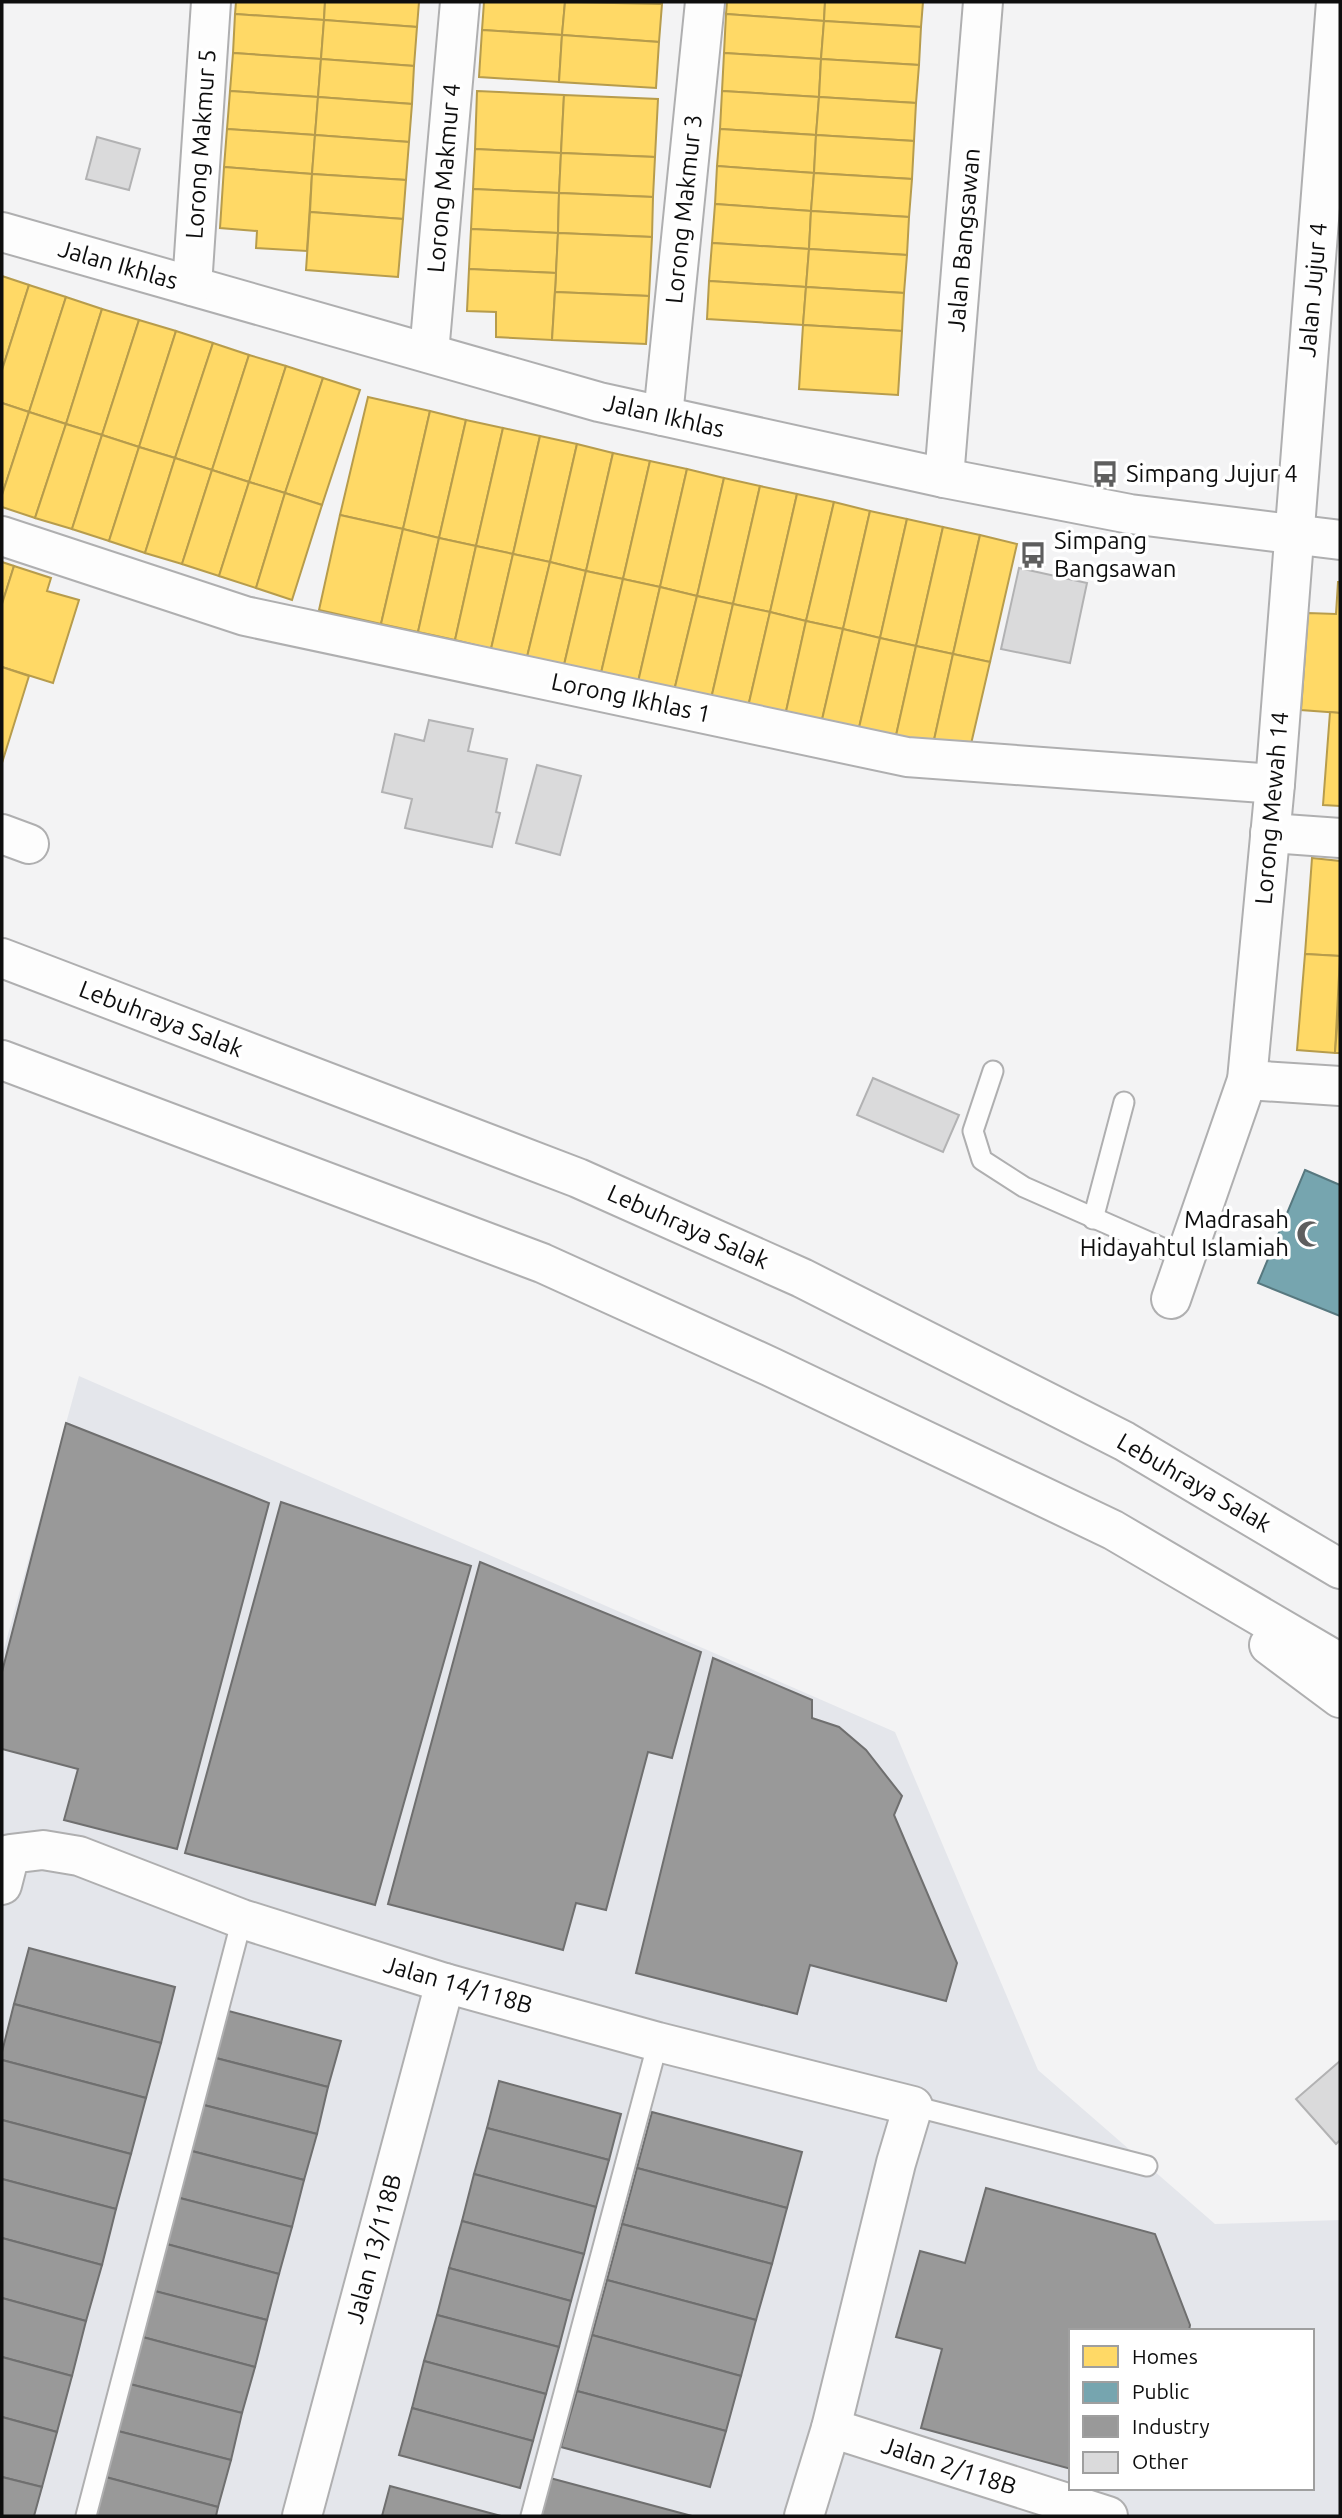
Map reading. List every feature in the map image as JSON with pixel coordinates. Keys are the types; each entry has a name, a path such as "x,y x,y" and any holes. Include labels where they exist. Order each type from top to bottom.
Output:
{"main road":[{"name":"Lorong Makmur 5","path":"192,286 211,2"},
{"name":"Lorong Makmur 4","path":"429,353 460,2"},
{"name":"Lorong Makmur 3","path":"663,416 705,2"},
{"name":"Jalan Bangsawan","path":"944,478 983,2"},
{"name":"Jalan Jujur 4","path":"1294,536 1327,274 1337,8"},
{"name":"Jalan Ikhlas","path":"2,232 599,402 944,478 1130,514 1340,540"},
{"name":"Lorong Ikhlas 1","path":"2,536 245,616 907,757 1275,784"},
{"name":"Lorong Mewah 14","path":"1171,1299 1247,1080 1275,784 1294,536"},
{"path":"1270,833 1340,838"},
{"name":"Lebuhraya Salak","path":"2,958 578,1178 802,1278 1124,1441 1340,1569"},
{"path":"2,1060 542,1263 771,1367 1113,1530 1340,1663"},
{"path":"1247,1080 1340,1086"},
{"path":"1124,1441 1340,1542"},
{"path":"1113,1530 1340,1698"},
{"name":"Jalan 14/118B","path":"5,1863 43,1850 79,1856 242,1919 445,1983 658,2042 913,2106"},
{"name":"Jalan 13/118B","path":"302,2516 445,1983"},
{"path":"804,2516 831,2428 896,2164 913,2106"},
{"name":"Jalan 2/118B","path":"831,2428 1108,2516"}],"lane":[{"path":"993,1071 973,1131 982,1160 1024,1187 1185,1258"},
{"path":"1093,1219 1124,1102"},
{"path":"86,2516 242,1919"},
{"path":"531,2516 658,2042"},
{"path":"913,2106 1147,2165"}],"shaded area":[{"path":"79,1376 895,1732 1038,2070 1215,2224 1340,2220 1340,2516 2,2516 2,1656"}],"building: Homes":[{"path":"236,2 325,2 324,20 235,14"},
{"path":"325,2 419,2 417,27 324,20"},
{"path":"484,2 565,2 562,35 482,30"},
{"path":"565,2 662,4 659,42 562,35"},
{"path":"727,2 825,2 824,21 726,14"},
{"path":"825,2 923,2 921,27 824,21"},
{"path":"235,14 324,20 321,59 233,53"},
{"path":"726,14 824,21 821,59 724,53"},
{"path":"324,20 417,27 414,66 321,59"},
{"path":"824,21 921,27 919,65 821,59"},
{"path":"482,30 562,35 559,82 479,77"},
{"path":"562,35 659,42 656,88 559,82"},
{"path":"233,53 321,59 318,97 230,91"},
{"path":"724,53 821,59 819,97 722,91"},
{"path":"321,59 414,66 412,104 318,97"},
{"path":"821,59 919,65 916,103 819,97"},
{"path":"230,91 318,97 315,135 227,129"},
{"path":"477,91 564,95 561,153 475,149"},
{"path":"722,91 819,97 816,135 720,129"},
{"path":"564,95 658,99 655,157 561,153"},
{"path":"318,97 412,104 409,142 315,135"},
{"path":"819,97 916,103 914,141 816,135"},
{"path":"227,129 315,135 312,174 224,167"},
{"path":"720,129 816,135 814,173 717,166"},
{"path":"315,135 409,142 406,180 312,174"},
{"path":"816,135 914,141 912,179 814,173"},
{"path":"475,149 561,153 559,193 473,189"},
{"path":"561,153 655,157 653,197 559,193"},
{"path":"717,166 814,173 811,211 715,204"},
{"path":"224,167 312,174 307,251 256,248 257,231 220,228"},
{"path":"814,173 912,179 909,217 811,211"},
{"path":"312,174 406,180 403,219 310,212"},
{"path":"473,189 559,193 558,233 471,229"},
{"path":"559,193 653,197 652,237 558,233"},
{"path":"715,204 811,211 809,249 712,243"},
{"path":"811,211 909,217 907,255 809,249"},
{"path":"310,212 403,219 398,277 306,270"},
{"path":"471,229 558,233 556,273 469,269"},
{"path":"558,233 652,237 649,296 555,292"},
{"path":"712,243 809,249 806,287 709,281"},
{"path":"809,249 907,255 904,293 806,287"},
{"path":"469,269 556,273 552,340 496,337 496,312 467,311"},
{"path":"2,276 29,285 2,370"},
{"path":"709,281 806,287 803,325 707,319"},
{"path":"29,285 66,297 29,412 2,403 2,370"},
{"path":"806,287 904,293 902,331 803,325"},
{"path":"555,292 649,296 646,344 552,340"},
{"path":"66,297 102,309 66,424 29,412"},
{"path":"102,309 139,320 102,435 66,424"},
{"path":"139,320 176,331 139,447 102,435"},
{"path":"803,325 902,331 898,395 799,389"},
{"path":"176,331 213,343 175,458 139,447"},
{"path":"213,343 249,355 212,470 175,458"},
{"path":"249,355 286,366 249,482 212,470"},
{"path":"286,366 323,378 285,493 249,482"},
{"path":"323,378 360,390 322,505 285,493"},
{"path":"368,397 430,411 403,529 340,515"},
{"path":"2,403 29,412 2,495"},
{"path":"430,411 466,420 439,538 403,529"},
{"path":"29,412 66,424 35,518 2,507 2,495"},
{"path":"466,420 503,428 476,546 439,538"},
{"path":"66,424 102,435 72,529 35,518"},
{"path":"503,428 540,436 513,554 476,546"},
{"path":"102,435 139,447 109,541 72,529"},
{"path":"540,436 577,444 550,562 513,554"},
{"path":"577,444 613,453 586,571 550,562"},
{"path":"139,447 175,458 145,553 109,541"},
{"path":"613,453 650,461 623,579 586,571"},
{"path":"175,458 212,470 182,564 145,553"},
{"path":"650,461 687,469 660,587 623,579"},
{"path":"687,469 724,478 697,596 660,587"},
{"path":"212,470 249,482 219,576 182,564"},
{"path":"724,478 760,486 733,604 697,596"},
{"path":"249,482 285,493 256,588 219,576"},
{"path":"760,486 797,494 770,612 733,604"},
{"path":"285,493 322,505 292,600 256,588"},
{"path":"797,494 834,502 806,621 770,612"},
{"path":"834,502 870,511 843,629 806,621"},
{"path":"870,511 907,519 880,638 843,629"},
{"path":"340,515 403,529 381,624 319,610"},
{"path":"907,519 943,527 916,646 880,638"},
{"path":"943,527 980,535 953,654 916,646"},
{"path":"403,529 439,538 418,632 381,624"},
{"path":"980,535 1017,544 990,662 953,654"},
{"path":"439,538 476,546 455,640 418,632"},
{"path":"476,546 513,554 491,649 455,640"},
{"path":"513,554 550,562 527,657 491,649"},
{"path":"2,562 14,566 2,604"},
{"path":"550,562 586,571 564,665 527,657"},
{"path":"14,566 51,578 47,591 79,600 53,683 2,667 2,604"},
{"path":"586,571 623,579 601,673 564,665"},
{"path":"623,579 660,587 638,682 601,673"},
{"path":"1338,582 1340,713 1301,710 1308,613 1336,614"},
{"path":"660,587 697,596 674,691 638,682"},
{"path":"697,596 733,604 711,699 674,691"},
{"path":"733,604 770,612 748,707 711,699"},
{"path":"770,612 806,621 785,716 748,707"},
{"path":"806,621 843,629 821,724 785,716"},
{"path":"843,629 880,638 858,732 821,724"},
{"path":"880,638 916,646 895,740 858,732"},
{"path":"916,646 953,654 932,749 895,740"},
{"path":"953,654 990,662 968,757 932,749"},
{"path":"2,667 29,676 2,763"},
{"path":"1330,712 1340,713 1340,806 1323,805"},
{"path":"1312,858 1340,861 1340,956 1305,954"},
{"path":"1305,954 1340,956 1335,1053 1297,1050"},
{"path":"1340,990 1340,1053 1335,1053"}],"building: Public":[{"name":"Madrasah Hidayahtul Islamiah","path":"1305,1170 1340,1185 1340,1316 1258,1283"}],"building: Industry":[{"path":"66,1423 269,1503 177,1849 64,1820 78,1769 2,1749 2,1672"},
{"path":"281,1502 471,1566 375,1905 185,1853"},
{"path":"480,1562 701,1652 672,1758 648,1752 606,1910 576,1903 563,1950 388,1904"},
{"path":"713,1658 812,1700 812,1718 839,1727 866,1750 902,1796 894,1815 957,1963 946,2001 810,1965 797,2014 636,1973"},
{"path":"29,1948 175,1987 161,2043 14,2004"},
{"path":"14,2004 161,2043 146,2098 2,2060"},
{"path":"221,2009 341,2041 328,2087 208,2056"},
{"path":"208,2056 328,2087 317,2134 196,2103"},
{"path":"2,2060 146,2098 131,2154 2,2120"},
{"path":"499,2081 621,2114 609,2160 487,2128"},
{"path":"196,2103 317,2134 304,2180 184,2149"},
{"path":"652,2112 802,2152 787,2208 637,2168"},
{"path":"2,2120 131,2154 116,2209 2,2179"},
{"path":"487,2128 609,2160 596,2207 474,2174"},
{"path":"184,2149 304,2180 292,2227 172,2196"},
{"path":"637,2168 787,2208 772,2264 622,2224"},
{"path":"474,2174 596,2207 584,2254 462,2221"},
{"path":"2,2179 116,2209 102,2265 2,2238"},
{"path":"986,2188 1155,2234 1189,2329 1069,2329 1069,2468 921,2428 942,2349 896,2337 920,2251 965,2263"},
{"path":"172,2196 292,2227 279,2274 159,2242"},
{"path":"462,2221 584,2254 571,2301 449,2268"},
{"path":"622,2224 772,2264 756,2320 607,2280"},
{"path":"2,2238 102,2265 86,2321 2,2298"},
{"path":"159,2242 279,2274 267,2320 147,2289"},
{"path":"449,2268 571,2301 559,2347 437,2315"},
{"path":"607,2280 756,2320 741,2376 592,2335"},
{"path":"147,2289 267,2320 255,2367 135,2335"},
{"path":"2,2298 86,2321 72,2376 2,2357"},
{"path":"437,2315 559,2347 546,2394 424,2361"},
{"path":"135,2335 255,2367 242,2413 122,2382"},
{"path":"592,2335 741,2376 726,2431 577,2391"},
{"path":"2,2357 72,2376 57,2432 2,2417"},
{"path":"424,2361 546,2394 533,2441 412,2408"},
{"path":"122,2382 242,2413 231,2460 110,2429"},
{"path":"577,2391 726,2431 710,2487 561,2447"},
{"path":"412,2408 533,2441 520,2488 399,2455"},
{"path":"2,2417 57,2432 42,2487 2,2477"},
{"path":"110,2429 231,2460 218,2507 98,2475"},
{"path":"98,2475 218,2507 216,2516 87,2516"},
{"path":"2,2477 42,2487 34,2516 2,2516"},
{"path":"550,2478 692,2516 540,2516"},
{"path":"390,2486 501,2516 382,2516"}],"building: Other":[{"path":"97,137 140,149 129,190 86,179"},
{"path":"1019,568 1087,583 1070,663 1001,649"},
{"path":"429,720 473,729 468,751 507,759 496,812 500,813 492,847 405,828 412,799 382,792 395,734 424,741"},
{"path":"537,765 581,776 560,855 516,843"},
{"path":"873,1078 959,1115 943,1152 857,1115"},
{"path":"1340,2061 1340,2140 1336,2144 1296,2099"}],"place":[{"name":"Simpang Jujur 4","path":"1105,474"},
{"name":"Simpang Bangsawan","path":"1033,555"},
{"name":"Madrasah Hidayahtul Islamiah","path":"1310,1234"}]}
